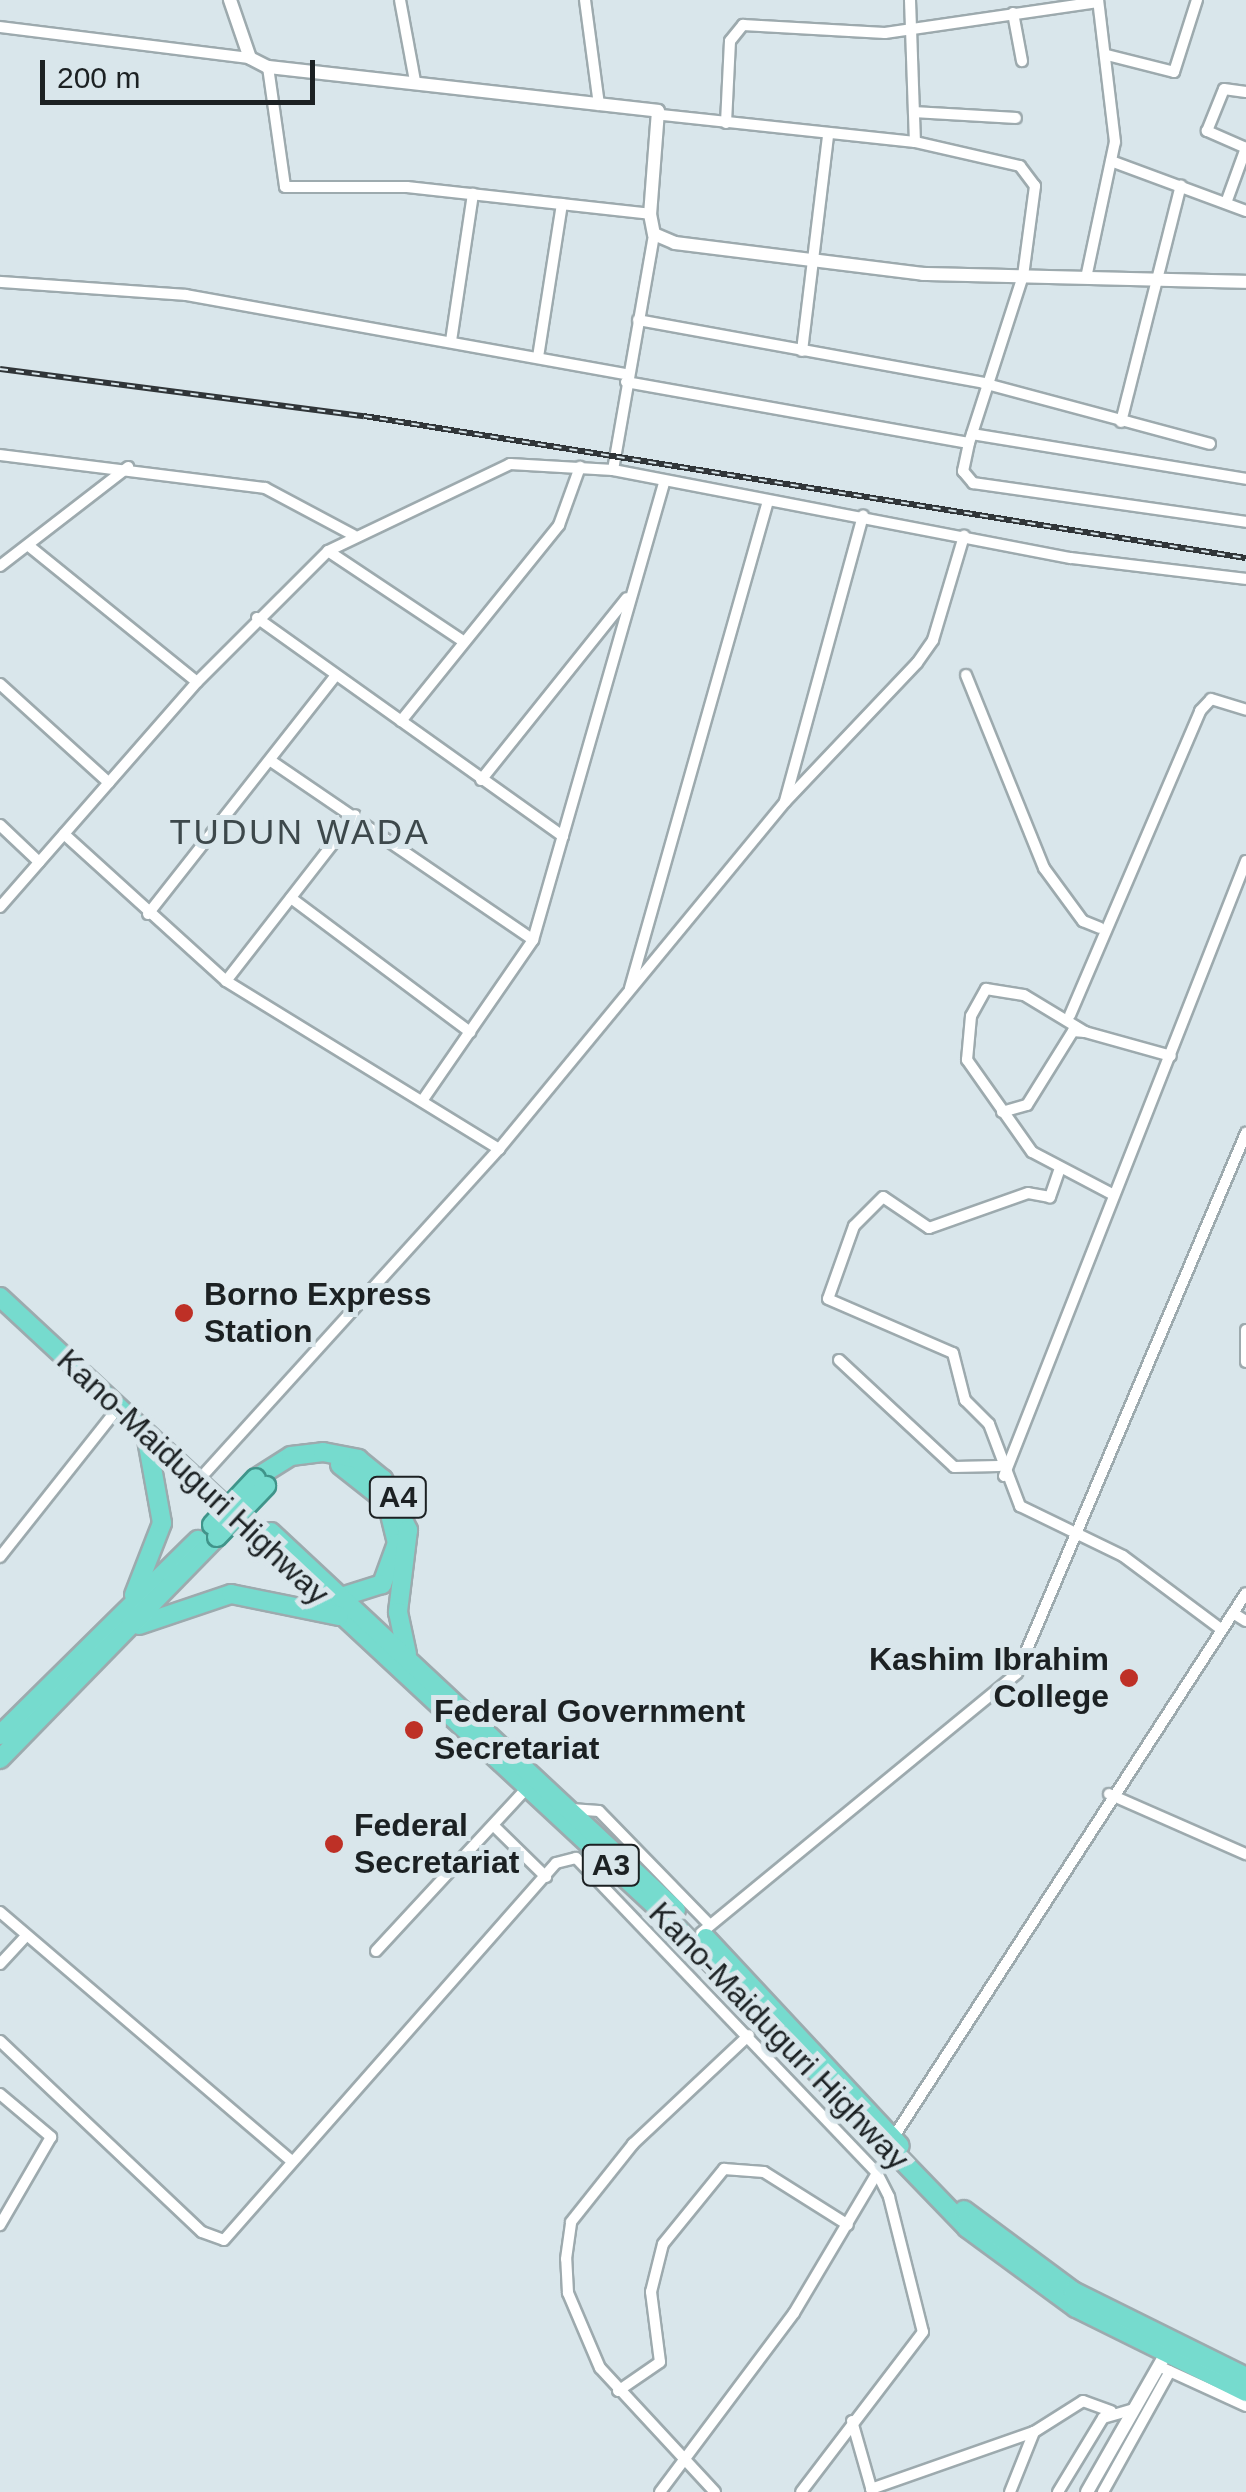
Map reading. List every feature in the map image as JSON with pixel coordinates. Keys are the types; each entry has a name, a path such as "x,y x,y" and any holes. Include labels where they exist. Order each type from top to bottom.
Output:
{"highway":[{"name":"Kano-Maiduguri Highway","path":"0,1282 409,1659 703,1953 967,2228 1076,2308 1165,2364 1246,2392"},
{"name":"Kano-Maiduguri Highway","path":"0,1297 344,1617 705,1929 893,2138 1046,2274 1246,2377"},
{"path":"124,1625 162,1524 146,1433"},
{"name":"A4","path":"0,1759 261,1482 291,1456 322,1452 358,1460 394,1492 408,1530 398,1612 409,1659"},
{"name":"A4","path":"261,1482 290,1469 330,1463 366,1479 386,1502 397,1532 393,1565 376,1589 341,1597"},
{"path":"124,1625 231,1594 344,1617"},
{"name":"A4","path":"0,1735 124,1625"}],"street":[{"path":"230,0 250,58"},
{"path":"400,0 415,82"},
{"path":"585,0 599,105"},
{"path":"910,0 916,142"},
{"path":"1107,55 1174,72 1197,0"},
{"path":"726,123 730,41 743,25 911,30 1098,1 1107,55 1111,161 1086,278"},
{"path":"1013,14 1022,61"},
{"path":"0,27 250,58 268,67 415,82 828,136 916,142 1032,175 1023,276 983,384 963,471 973,482 1246,522"},
{"path":"268,67 285,187 472,194 650,214"},
{"path":"1226,203 1246,148 1207,131 1224,89 1246,92"},
{"path":"914,112 1016,118"},
{"path":"613,470 654,234 650,214 663,115"},
{"path":"802,351 816,266 828,136"},
{"path":"1111,161 1246,210"},
{"path":"1122,422 1181,185"},
{"path":"451,341 472,194"},
{"path":"538,357 562,204"},
{"path":"654,234 816,266 1246,282"},
{"path":"0,282 186,296 451,341 627,378 970,439 1246,479"},
{"path":"638,320 983,384 1210,444"},
{"path":"0,455 128,467 265,488 352,535"},
{"path":"0,906 197,682 328,551 352,535 510,464 613,470 664,484 863,515 964,536 1246,579"},
{"path":"0,566 128,467"},
{"path":"401,720 460,639 560,525 580,467"},
{"path":"422,1101 534,940 664,484"},
{"path":"630,989 768,501"},
{"path":"784,802 863,515"},
{"path":"206,1472 499,1149 630,989 741,866 784,802 934,640 964,536"},
{"path":"29,546 197,682"},
{"path":"328,551 460,639"},
{"path":"481,780 631,594"},
{"path":"257,618 334,678 401,720 564,836"},
{"path":"966,675 1044,868 1083,920 1100,928"},
{"path":"148,914 334,678"},
{"path":"0,684 110,783"},
{"path":"1070,1015 1100,928 1200,711 1211,699 1246,710"},
{"path":"271,761 534,940"},
{"path":"226,981 355,816"},
{"path":"0,825 39,862"},
{"path":"64,834 226,981 499,1149"},
{"path":"1002,1471 1112,1194 1241,888 1246,860"},
{"path":"291,898 470,1032"},
{"path":"1085,1032 1070,1015 1024,994 980,996 965,1052 1002,1112 1059,1170 1112,1194"},
{"path":"1002,1112 1027,1104 1073,1031 1171,1056"},
{"path":"705,1929 991,1703 1028,1654 1082,1533 1246,1133"},
{"path":"1059,1170 1050,1197 1028,1193 929,1228 882,1197 854,1226 828,1285 828,1299 953,1353 1020,1506 1082,1533 1222,1629"},
{"path":"1246,1330 1246,1362"},
{"path":"839,1360 954,1466 1002,1471"},
{"path":"0,1558 118,1408"},
{"path":"893,2138 1109,1794 1246,1593"},
{"path":"1233,1613 1246,1621"},
{"path":"376,1951 532,1783"},
{"path":"1109,1794 1246,1854"},
{"path":"494,1826 546,1877"},
{"path":"0,2040 215,2240 292,2161 566,1855 576,1858 750,2035 877,2173 925,2318 801,2492"},
{"path":"0,1912 292,2161"},
{"path":"0,1964 26,1936"},
{"path":"716,2492 618,2391 568,2293 571,2222 663,2111 750,2035"},
{"path":"0,2094 51,2136 0,2226"},
{"path":"618,2391 660,2362 651,2292 664,2244 724,2169 764,2172 848,2225"},
{"path":"660,2492 848,2225 877,2173"},
{"path":"1165,2364 1246,2406"},
{"path":"1086,2492 1165,2364"},
{"path":"1103,2492 1165,2364"},
{"path":"852,2420 871,2490 1034,2432 1082,2401 1111,2410 1135,2409"},
{"path":"1058,2492 1111,2410"},
{"path":"1010,2492 1034,2432"}],"railway":[{"path":"0,369 364,416 1246,558"}],"place":[{"name":"Borno Express Station","path":"184,1313"},
{"name":"Kashim Ibrahim College","path":"1129,1678"},
{"name":"Federal Government Secretariat","path":"414,1730"},
{"name":"Federal Secretariat","path":"334,1844"}],"district":[{"name":"TUDUN WADA","path":"300,832"}]}
